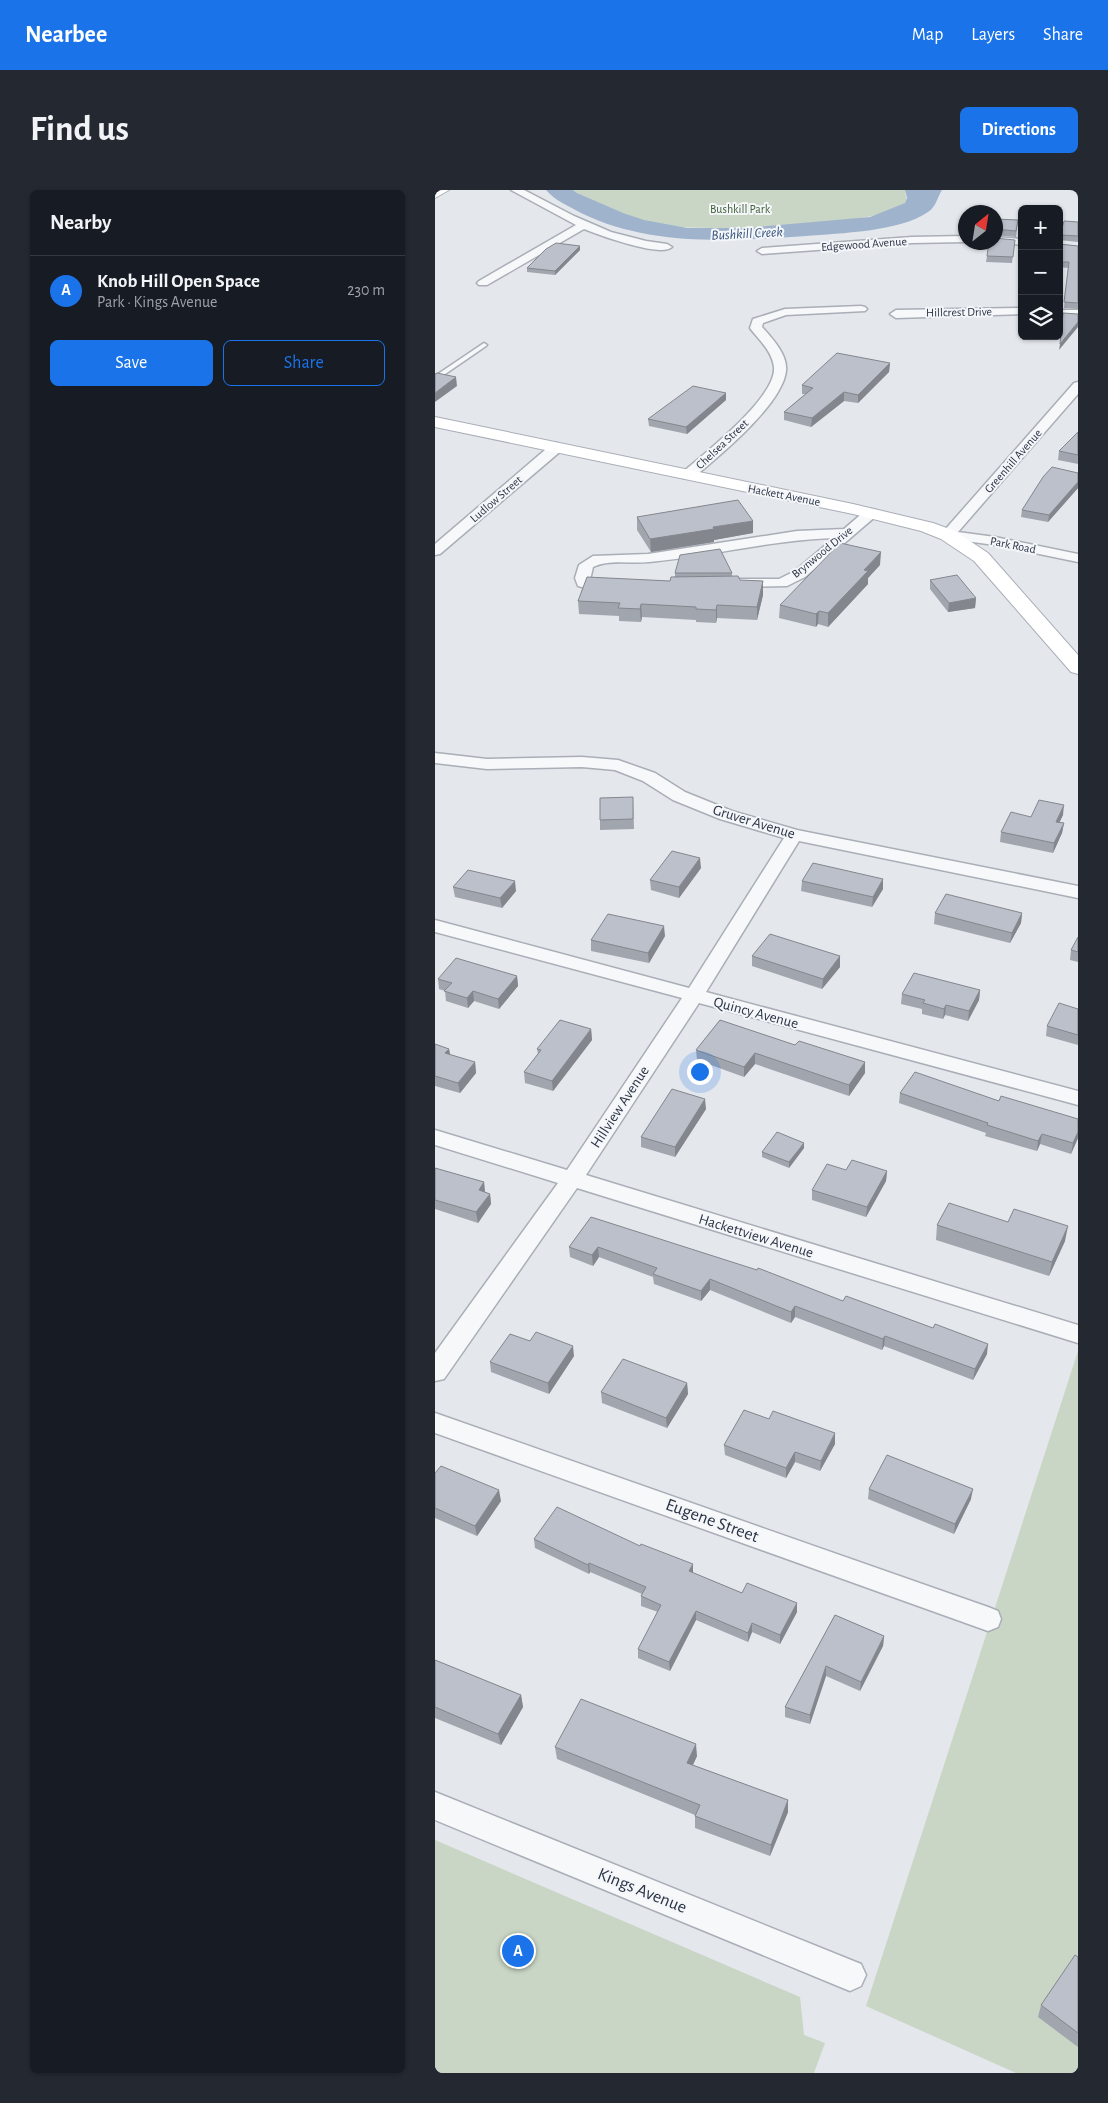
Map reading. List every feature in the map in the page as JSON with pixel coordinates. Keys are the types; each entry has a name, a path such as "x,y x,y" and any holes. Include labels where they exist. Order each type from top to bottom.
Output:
{"main road":[{"path":"435,194 442,190"},
{"name":"Hackett Avenue","path":"435,422 871,512 927,527 948,535 981,557 1078,668"}],"street":[{"path":"516,190 583,225 619,239 667,247"},
{"path":"483,283 583,225"},
{"name":"Edgewood Avenue","path":"762,251 895,241 958,239"},
{"path":"1003,241 1018,242"},
{"name":"Chelsea Street","path":"688,475 742,428 779,381 780,368 777,356 756,328 757,321 769,316 808,310 861,309"},
{"name":"Hillcrest Drive","path":"896,314 1018,311"},
{"path":"1063,313 1078,314"},
{"name":"Greenhill Avenue","path":"948,535 1064,410 1078,386"},
{"name":"Ludlow Street","path":"435,551 557,447"},
{"name":"Brynwood Drive","path":"715,584 782,583 800,574 871,512"},
{"path":"628,584 590,585 583,583 582,578 586,565 598,559 648,558 797,535 845,534"},
{"name":"Park Road","path":"948,535 995,541 1078,558"},
{"name":"Gruver Avenue","path":"435,758 487,764 582,762 618,765 649,777 679,796 726,815 794,835 1078,892"},
{"name":"Hillview Avenue","path":"435,1372 572,1180 693,997 794,835"},
{"name":"Quincy Avenue","path":"435,926 693,997 1078,1098"},
{"name":"Hackettview Avenue","path":"435,1137 1078,1334"},
{"name":"Eugene Street","path":"435,1422 988,1619"},
{"name":"Kings Avenue","path":"435,1806 850,1975"}],"lane":[{"path":"435,379 484,345"}],"green space":[{"name":"Bushkill Park","path":"573,190 905,190 906,199 904,204 888,212 861,218 787,226 712,228 662,225 629,216"},
{"path":"1078,1351 1078,2073 1016,2073 866,2006"},
{"path":"435,1840 800,1997 804,2035 825,2043 814,2073 435,2073"}],"water":[{"name":"Bushkill Creek","path":"546,190 573,190 623,213 644,220 687,228 746,228 870,217 905,203 907,198 905,190 942,190 931,210 916,219 886,228 806,236 720,240 663,237 635,232 581,213 562,203"}],"building":[{"path":"1003,219 1018,220 1016,231 1003,230"},
{"path":"1064,221 1078,222 1078,236 1063,235"},
{"path":"1003,239 1015,240 1013,257 987,256 988,250 1003,250"},
{"path":"556,243 580,246 555,271 527,268 546,249"},
{"path":"1063,244 1078,246 1078,303 1064,302 1069,262 1063,262"},
{"path":"1063,313 1078,314 1078,322 1060,344 1060,340 1063,340"},
{"path":"837,353 890,363 858,395 844,392 812,418 784,412 813,388 802,385"},
{"path":"435,374 456,377 435,393"},
{"path":"693,386 726,393 686,427 648,419"},
{"path":"1078,432 1078,455 1059,451"},
{"path":"1052,467 1078,473 1078,482 1049,515 1022,510 1043,477"},
{"path":"738,500 753,521 650,539 637,517"},
{"path":"840,543 881,552 864,570 868,571 828,613 819,611 816,614 780,605"},
{"path":"720,549 732,573 675,573 680,555"},
{"path":"957,575 976,598 949,603 930,580"},
{"path":"738,576 740,580 763,581 757,607 717,605 716,610 641,604 640,609 618,608 620,603 578,601 587,577 670,581 671,577"},
{"path":"633,797 633,819 600,820 600,798"},
{"path":"1039,800 1064,805 1056,822 1064,823 1054,843 1001,832 1011,812 1031,817"},
{"path":"672,851 700,858 679,887 650,880"},
{"path":"813,863 883,879 873,897 802,881"},
{"path":"468,870 515,881 500,898 453,887"},
{"path":"946,894 1022,913 1012,933 935,913"},
{"path":"608,914 664,926 648,953 591,940"},
{"path":"770,934 840,956 823,979 752,956"},
{"path":"1078,937 1078,952 1071,950"},
{"path":"456,958 517,976 498,999 473,991 467,998 444,991 452,983 438,979"},
{"path":"914,973 980,990 969,1011 946,1005 944,1009 923,1003 925,1000 902,994"},
{"path":"1059,1003 1078,1009 1078,1035 1047,1026"},
{"path":"560,1020 591,1029 552,1081 524,1072 541,1050 537,1049"},
{"path":"720,1020 795,1045 799,1041 865,1062 849,1085 755,1053 744,1067 696,1050"},
{"path":"435,1044 449,1049 445,1053 475,1062 458,1083 435,1076"},
{"path":"915,1072 999,1101 1001,1096 1078,1119 1078,1132 1073,1143 1042,1134 1038,1141 987,1125 988,1123 900,1093"},
{"path":"672,1089 705,1099 675,1147 641,1137"},
{"path":"777,1132 804,1143 789,1162 762,1152"},
{"path":"852,1160 887,1171 867,1207 812,1190 827,1164 846,1170"},
{"path":"435,1168 484,1182 479,1190 490,1194 476,1212 435,1200"},
{"path":"949,1203 1008,1222 1014,1209 1068,1226 1052,1262 937,1225"},
{"path":"591,1217 757,1270 758,1268 843,1301 846,1296 933,1328 935,1324 988,1344 975,1369 885,1336 883,1339 795,1306 791,1312 710,1279 701,1291 653,1274 657,1268 598,1247 592,1255 569,1247"},
{"path":"536,1332 573,1346 548,1383 490,1362 510,1334 530,1341"},
{"path":"623,1359 687,1383 666,1418 601,1392"},
{"path":"744,1410 769,1419 773,1411 835,1433 821,1461 795,1452 786,1468 724,1445"},
{"path":"887,1455 973,1489 955,1524 869,1489"},
{"path":"441,1466 499,1490 475,1526 435,1508 435,1473"},
{"path":"557,1507 640,1546 641,1544 693,1564 689,1571 742,1593 747,1583 797,1603 780,1635 752,1623 748,1633 696,1611 669,1662 638,1649 661,1605 641,1596 646,1587 589,1563 588,1565 534,1539"},
{"path":"835,1615 884,1636 861,1682 826,1666 810,1715 785,1707"},
{"path":"435,1660 521,1695 498,1734 435,1707"},
{"path":"581,1699 696,1744 687,1763 788,1800 771,1845 695,1816 700,1805 555,1747"},
{"path":"1075,1955 1078,1957 1078,2033 1041,2005"}],"place":[{"name":"Knob Hill Open Space","path":"518,1951"}]}
